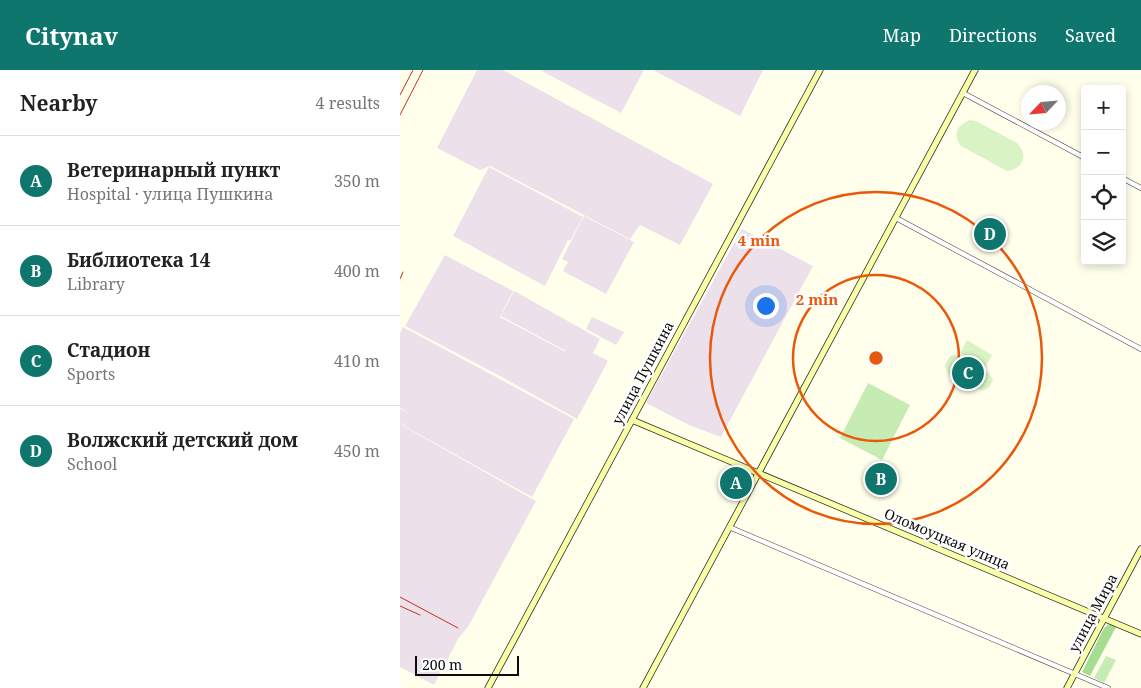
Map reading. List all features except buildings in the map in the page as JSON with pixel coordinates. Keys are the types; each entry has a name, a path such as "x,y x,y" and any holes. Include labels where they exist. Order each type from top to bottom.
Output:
{"street":[{"name":"улица Пушкина","path":"488,688 820,70"},
{"path":"643,688 975,70"},
{"path":"963,93 1081,156"},
{"path":"1126,180 1141,188"},
{"path":"896,218 1141,350"},
{"name":"Оломоуцкая улица","path":"632,420 1141,634"},
{"path":"729,527 1108,688"},
{"name":"улица Мира","path":"1067,688 1141,549"}],"shaded area":[{"path":"477,70 503,70 713,184 680,245 640,225 630,239 490,166 480,170 437,148"},
{"path":"540,70 644,70 621,113"},
{"path":"653,70 763,70 740,116"},
{"path":"489,167 583,217 570,241 568,240 545,286 453,236"},
{"path":"584,216 634,242 606,294 563,271 568,262 562,259"},
{"path":"742,229 813,266 721,437 689,425 646,403"},
{"path":"445,255 513,291 500,317 564,351 567,349 564,350 501,316 514,291 600,339 593,353 608,361 577,419 405,326"},
{"path":"592,317 624,332 616,345 586,329"},
{"path":"403,327 574,419 532,497 404,426 407,419 403,426 536,501 468,627 458,639 434,685 400,667 400,409 410,413 400,408 400,333"}],"green space":[{"path":"970,120 976,121 1017,143 1023,156 1021,164 1013,170 1007,171 961,146 956,134 957,130 962,124"},
{"path":"967,340 992,355 985,368 960,353"},
{"path":"957,355 988,373 993,379 990,386 985,390 980,390 948,374 945,365 950,356"},
{"path":"868,383 910,405 882,460 840,438"},
{"path":"1109,624 1116,627 1090,676 1082,672 1104,628"},
{"path":"1106,656 1116,660 1104,683 1094,678"}],"railway":[{"path":"400,95 413,70"},
{"path":"400,115 423,70"},
{"path":"400,279 403,272"},
{"path":"400,597 458,628"},
{"path":"400,606 420,615"}],"place":[{"name":"Волжский детский дом","path":"990,234"},
{"name":"Стадион","path":"968,373"},
{"name":"Библиотека 14","path":"881,479"},
{"name":"Ветеринарный пункт","path":"736,483"}]}
